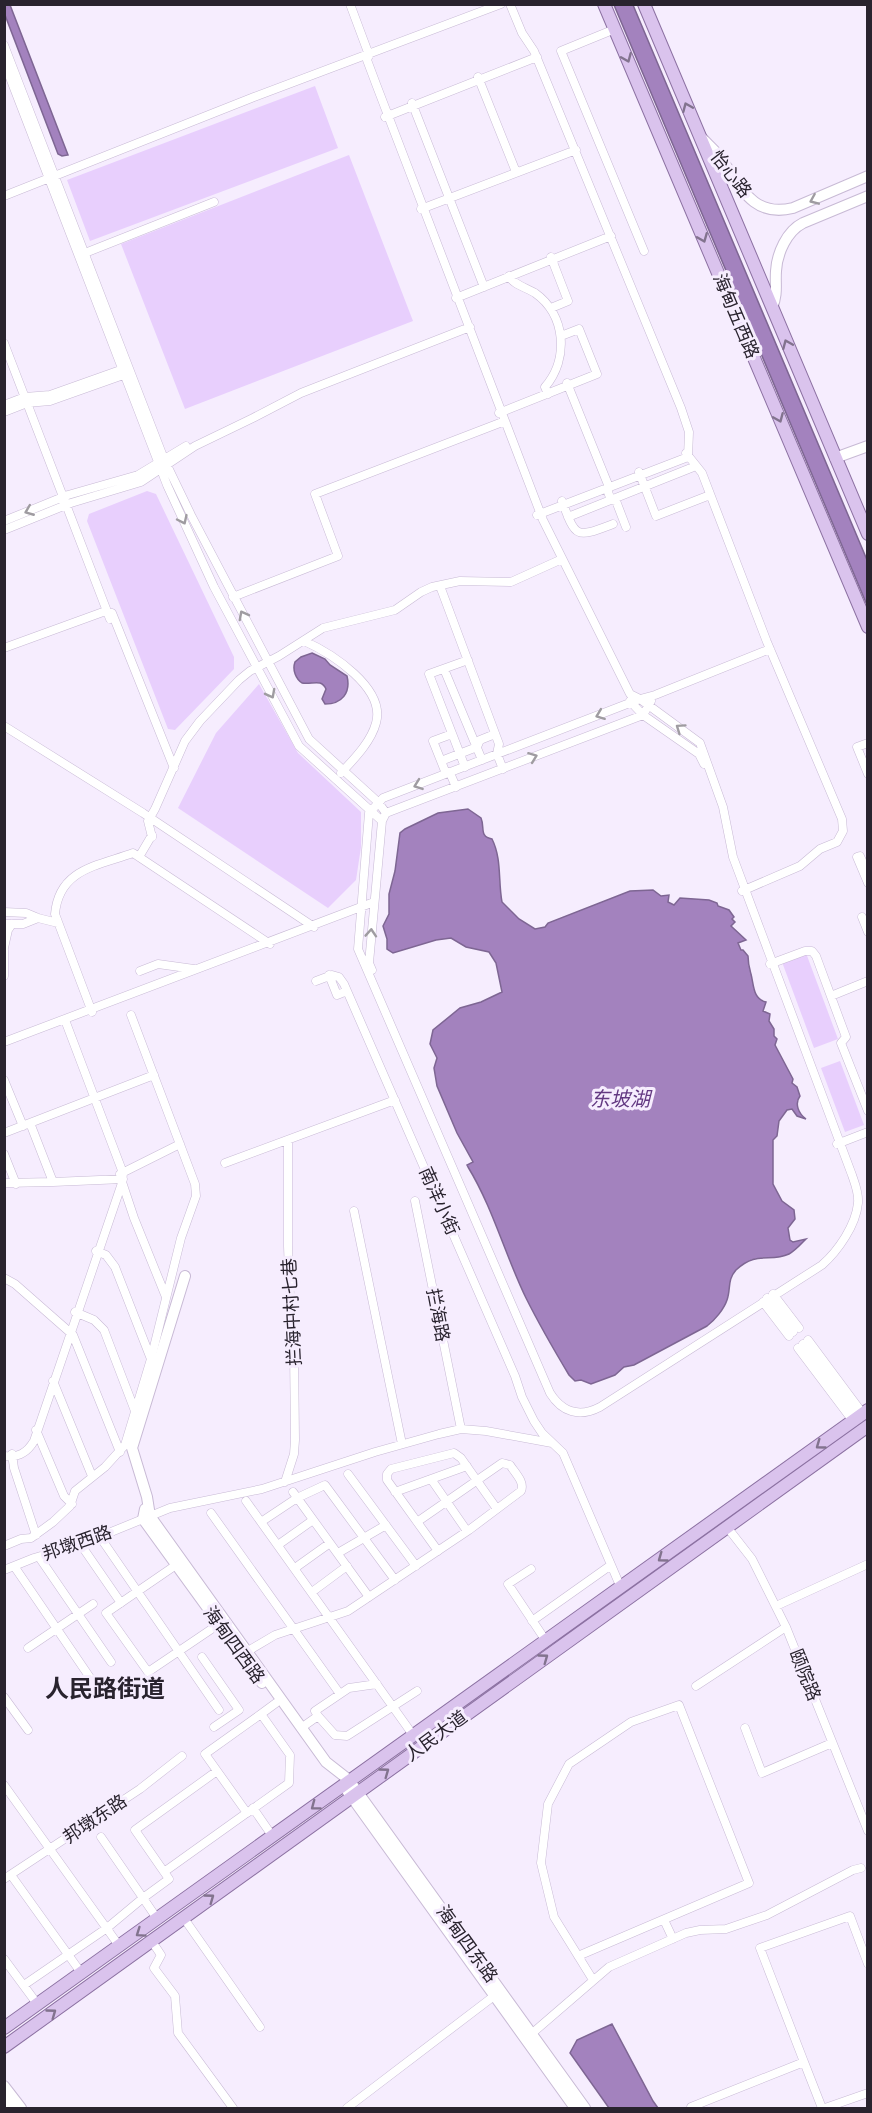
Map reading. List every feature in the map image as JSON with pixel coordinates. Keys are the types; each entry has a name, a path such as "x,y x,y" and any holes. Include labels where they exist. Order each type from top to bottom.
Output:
{"main road":[{"name":"海甸五西路","path":"604,4 867,627"},
{"name":"海甸五西路","path":"644,4 867,534"},
{"name":"人民大道","path":"4,2047 727,1527 862,1418"},
{"name":"人民大道","path":"4,2028 158,1920 413,1735 862,1418"}],"street":[{"path":"345,4 366,54"},
{"path":"350,4 366,54 363,61 422,208 538,512 632,703 643,715 701,756 716,797 730,858 858,1197 852,1222 840,1244 825,1263 593,1410 575,1413 557,1402 550,1393 358,949 371,812 383,798 632,703 640,699 655,695 769,650"},
{"path":"4,196 52,175 491,4"},
{"path":"366,54 501,4"},
{"path":"509,4 520,33 535,56 574,149 679,411 686,434 685,456 699,475 708,495 769,650 840,812 843,831 837,842 816,852 800,867 743,889"},
{"path":"615,29 561,51 644,251"},
{"path":"4,45 163,463 309,739 378,802 384,817 369,963 555,1392 560,1399 576,1409 591,1407 768,1299"},
{"path":"385,115 535,56"},
{"path":"4,62 52,175"},
{"path":"478,79 514,171"},
{"path":"414,104 485,285"},
{"name":"怡心路","path":"699,136 721,157 746,196 756,204 769,208 784,210 794,208 867,176"},
{"path":"422,208 574,149"},
{"path":"4,190 52,175"},
{"path":"772,308 777,296 775,275 777,259 793,229 867,196"},
{"path":"82,254 214,202"},
{"path":"456,297 609,236"},
{"path":"550,308 568,301 552,258"},
{"path":"509,276 511,280 535,293 550,308 561,336 562,348 558,368 545,387 547,392"},
{"path":"4,521 138,475 163,463 193,442 301,390 467,327"},
{"path":"499,411 595,371 579,329 561,336"},
{"path":"4,343 106,615 173,773"},
{"path":"4,356 24,401"},
{"path":"4,405 50,395 127,371"},
{"path":"570,383 610,485 608,492 611,500"},
{"path":"4,412 24,401"},
{"path":"233,597 338,556 315,494 503,422"},
{"path":"837,461 867,446"},
{"path":"837,461 867,453"},
{"path":"538,512 685,456"},
{"path":"163,463 167,485 214,587 298,746 371,812 384,817 643,715 655,695"},
{"path":"568,517 694,467"},
{"path":"640,473 656,516 708,495"},
{"path":"611,500 616,501 626,527"},
{"path":"4,530 63,502"},
{"path":"563,503 573,528 582,534 613,524"},
{"path":"139,857 152,837 150,821 173,773 185,741 200,721 239,680 330,625 395,610 421,592 440,586 467,581 511,582 561,560"},
{"path":"561,560 630,694 696,738 703,748 720,796 733,857 743,889"},
{"path":"440,586 499,744 497,754 503,769"},
{"path":"4,653 10,647 106,615"},
{"path":"304,641 349,670 367,687 375,702 377,717 373,731 335,780"},
{"path":"465,767 429,674 468,660"},
{"path":"444,669 482,760"},
{"path":"4,728 311,928"},
{"path":"452,734 433,741 445,771 450,772 456,787"},
{"path":"441,761 477,747 480,740 495,734"},
{"path":"867,743 857,747 867,774"},
{"path":"91,1010 55,914 56,902 68,880 78,872 133,853 270,943"},
{"path":"867,874 860,855 857,857 867,883"},
{"path":"4,1044 374,904"},
{"path":"4,912 26,912 58,923"},
{"path":"862,917 867,932"},
{"path":"4,976 4,949 8,924 23,924 38,918"},
{"path":"771,962 805,951 812,951 816,956 850,1035 846,1042 867,1098"},
{"path":"140,971 158,964 198,970"},
{"name":"南洋小街","path":"316,981 329,975 339,977 347,991 515,1376 522,1397 542,1433 563,1453 621,1588"},
{"path":"833,995 867,981"},
{"path":"833,995 846,1037 841,1043 867,1111"},
{"path":"4,1546 36,1535 53,1522 72,1504 73,1492 105,1467 120,1452 128,1439 151,1359 181,1238 196,1196 195,1184 131,1015"},
{"path":"63,1022 122,1177 134,1218 166,1298"},
{"path":"4,1133 154,1075"},
{"path":"4,1080 53,1182"},
{"path":"225,1164 395,1100"},
{"path":"839,1146 867,1132"},
{"path":"839,1146 867,1137"},
{"name":"拦海中村七巷","path":"285,1482 294,1454 295,1440 294,1350 288,1246 288,1141"},
{"path":"4,1183 122,1177 180,1144"},
{"path":"4,1154 16,1184"},
{"path":"36,1535 8,1455 20,1453 28,1446 36,1430 122,1177"},
{"name":"拦海路","path":"415,1201 461,1429"},
{"path":"354,1211 402,1444"},
{"path":"97,1252 106,1256 115,1267 151,1359"},
{"path":"185,1276 132,1448 147,1497 146,1518 170,1508 236,1495 285,1482 402,1444 461,1429 486,1431 555,1444"},
{"path":"4,1278 15,1284 70,1332 120,1452"},
{"path":"768,1299 792,1329 768,1299"},
{"path":"76,1312 94,1320 104,1330 136,1412"},
{"path":"862,1418 843,1397 803,1344 843,1397 862,1418"},
{"path":"53,1381 92,1476"},
{"path":"36,1430 64,1496 72,1504"},
{"path":"438,1551 387,1480 387,1474 391,1469 450,1452 458,1454 497,1509"},
{"path":"248,1651 275,1635 348,1611 497,1509 521,1491 521,1482 510,1465 502,1463 417,1522"},
{"path":"395,1492 467,1466"},
{"path":"348,1474 416,1566"},
{"path":"431,1479 467,1531"},
{"path":"261,1522 295,1495 325,1485 395,1580"},
{"path":"295,1495 369,1597"},
{"path":"246,1501 413,1735"},
{"path":"211,1513 340,1694"},
{"name":"邦墩西路","path":"4,1570 81,1545 146,1518"},
{"name":"海甸四西路","path":"146,1518 176,1565 320,1766 346,1783"},
{"name":"海甸四西路","path":"146,1518 248,1651 326,1762 346,1783"},
{"path":"278,1545 313,1520"},
{"path":"338,1553 386,1525"},
{"name":"颐院路","path":"727,1527 752,1559 786,1627 867,1831"},
{"path":"100,1537 218,1708 230,1697"},
{"path":"295,1568 330,1543"},
{"path":"81,1545 121,1603"},
{"path":"39,1557 111,1662"},
{"path":"776,1606 867,1564"},
{"path":"176,1565 106,1613 148,1672 219,1624"},
{"path":"532,1621 611,1565"},
{"path":"14,1566 93,1682"},
{"path":"312,1592 347,1566"},
{"path":"531,1569 508,1584 546,1641"},
{"path":"28,1648 93,1604"},
{"path":"696,1686 786,1627"},
{"path":"202,1657 239,1710 214,1727"},
{"path":"378,1684 350,1688 315,1711 335,1735 341,1737 352,1734 417,1691"},
{"path":"4,1697 28,1730"},
{"path":"273,1837 205,1754 276,1703"},
{"path":"578,1956 749,1883 679,1705 631,1722 569,1764 548,1804 541,1863 554,1917 578,1956 593,1980"},
{"path":"164,1872 289,1783 290,1755 261,1714"},
{"path":"301,1728 318,1716"},
{"path":"745,1728 762,1773 832,1743"},
{"name":"邦墩东路","path":"8,1877 140,1789 182,1756"},
{"path":"24,1986 107,1928 142,1898 169,1879 135,1830 217,1771"},
{"name":"海甸四东路","path":"346,1783 528,2037 575,2109"},
{"path":"4,1785 120,1947"},
{"name":"海甸四东路","path":"355,1795 494,1996 585,2109"},
{"path":"101,1837 158,1920"},
{"path":"528,2037 609,1967 673,1939 700,1930 726,1929 767,1915 861,1868"},
{"path":"8,1877 82,1974"},
{"path":"867,1964 850,1916 760,1948 823,2109 867,2093"},
{"path":"183,1917 260,2027"},
{"path":"664,1920 673,1939"},
{"path":"151,1940 161,1955 154,1968 175,1996 178,2033 233,2109"},
{"path":"4,1959 38,2005"},
{"path":"347,2109 494,1996"},
{"path":"691,2109 691,2107 804,2062"},
{"path":"4,2086 21,2109"},
{"path":"4,2100 10,2109"}],"shaded area":[{"path":"315,86 338,148 90,241 67,180"},
{"path":"349,155 413,321 185,409 121,244"},
{"path":"147,491 156,494 234,657 234,669 175,730 168,729 87,521 89,514"},
{"path":"259,684 298,753 361,812 361,847 356,880 328,908 178,808 216,733"},
{"path":"806,953 838,1039 814,1048 782,962"},
{"path":"840,1061 864,1125 845,1132 821,1068"}],"water":[{"path":"5,4 10,5 68,155 58,154 5,15"},
{"path":"614,5 633,5 867,560 867,605"},
{"path":"312,653 325,659 347,676 348,688 340,700 325,704 322,699 326,689 322,684 302,683 296,677 295,662"},
{"name":"东坡湖","path":"468,809 481,818 484,834 492,839 495,847 499,862 502,902 519,919 535,929 545,927 548,923 630,891 653,890 661,896 669,895 668,902 674,905 680,898 709,900 729,910 735,922 731,926 746,940 738,943 741,950 748,956 756,995 766,1002 763,1011 770,1014 769,1021 777,1039 775,1045 793,1079 792,1083 797,1087 800,1096 797,1102 798,1109 806,1119 797,1116 792,1109 787,1110 779,1121 777,1136 773,1140 773,1184 782,1201 794,1210 795,1219 788,1228 790,1240 793,1242 806,1239 789,1254 750,1260 736,1270 731,1277 726,1303 707,1326 634,1365 624,1367 615,1375 591,1384 581,1380 575,1381 569,1375 531,1308 485,1199 467,1165 473,1162 457,1133 437,1086 434,1068 437,1058 430,1044 433,1030 460,1008 481,1002 502,992 496,963 489,952 466,947 451,938 436,940 393,953 387,949 383,926 389,914 389,894 395,871 400,833 438,813"},
{"path":"612,2024 658,2108 609,2108 570,2053 577,2040"}],"district":[{"name":"人民路街道","path":"105,1689"}]}
